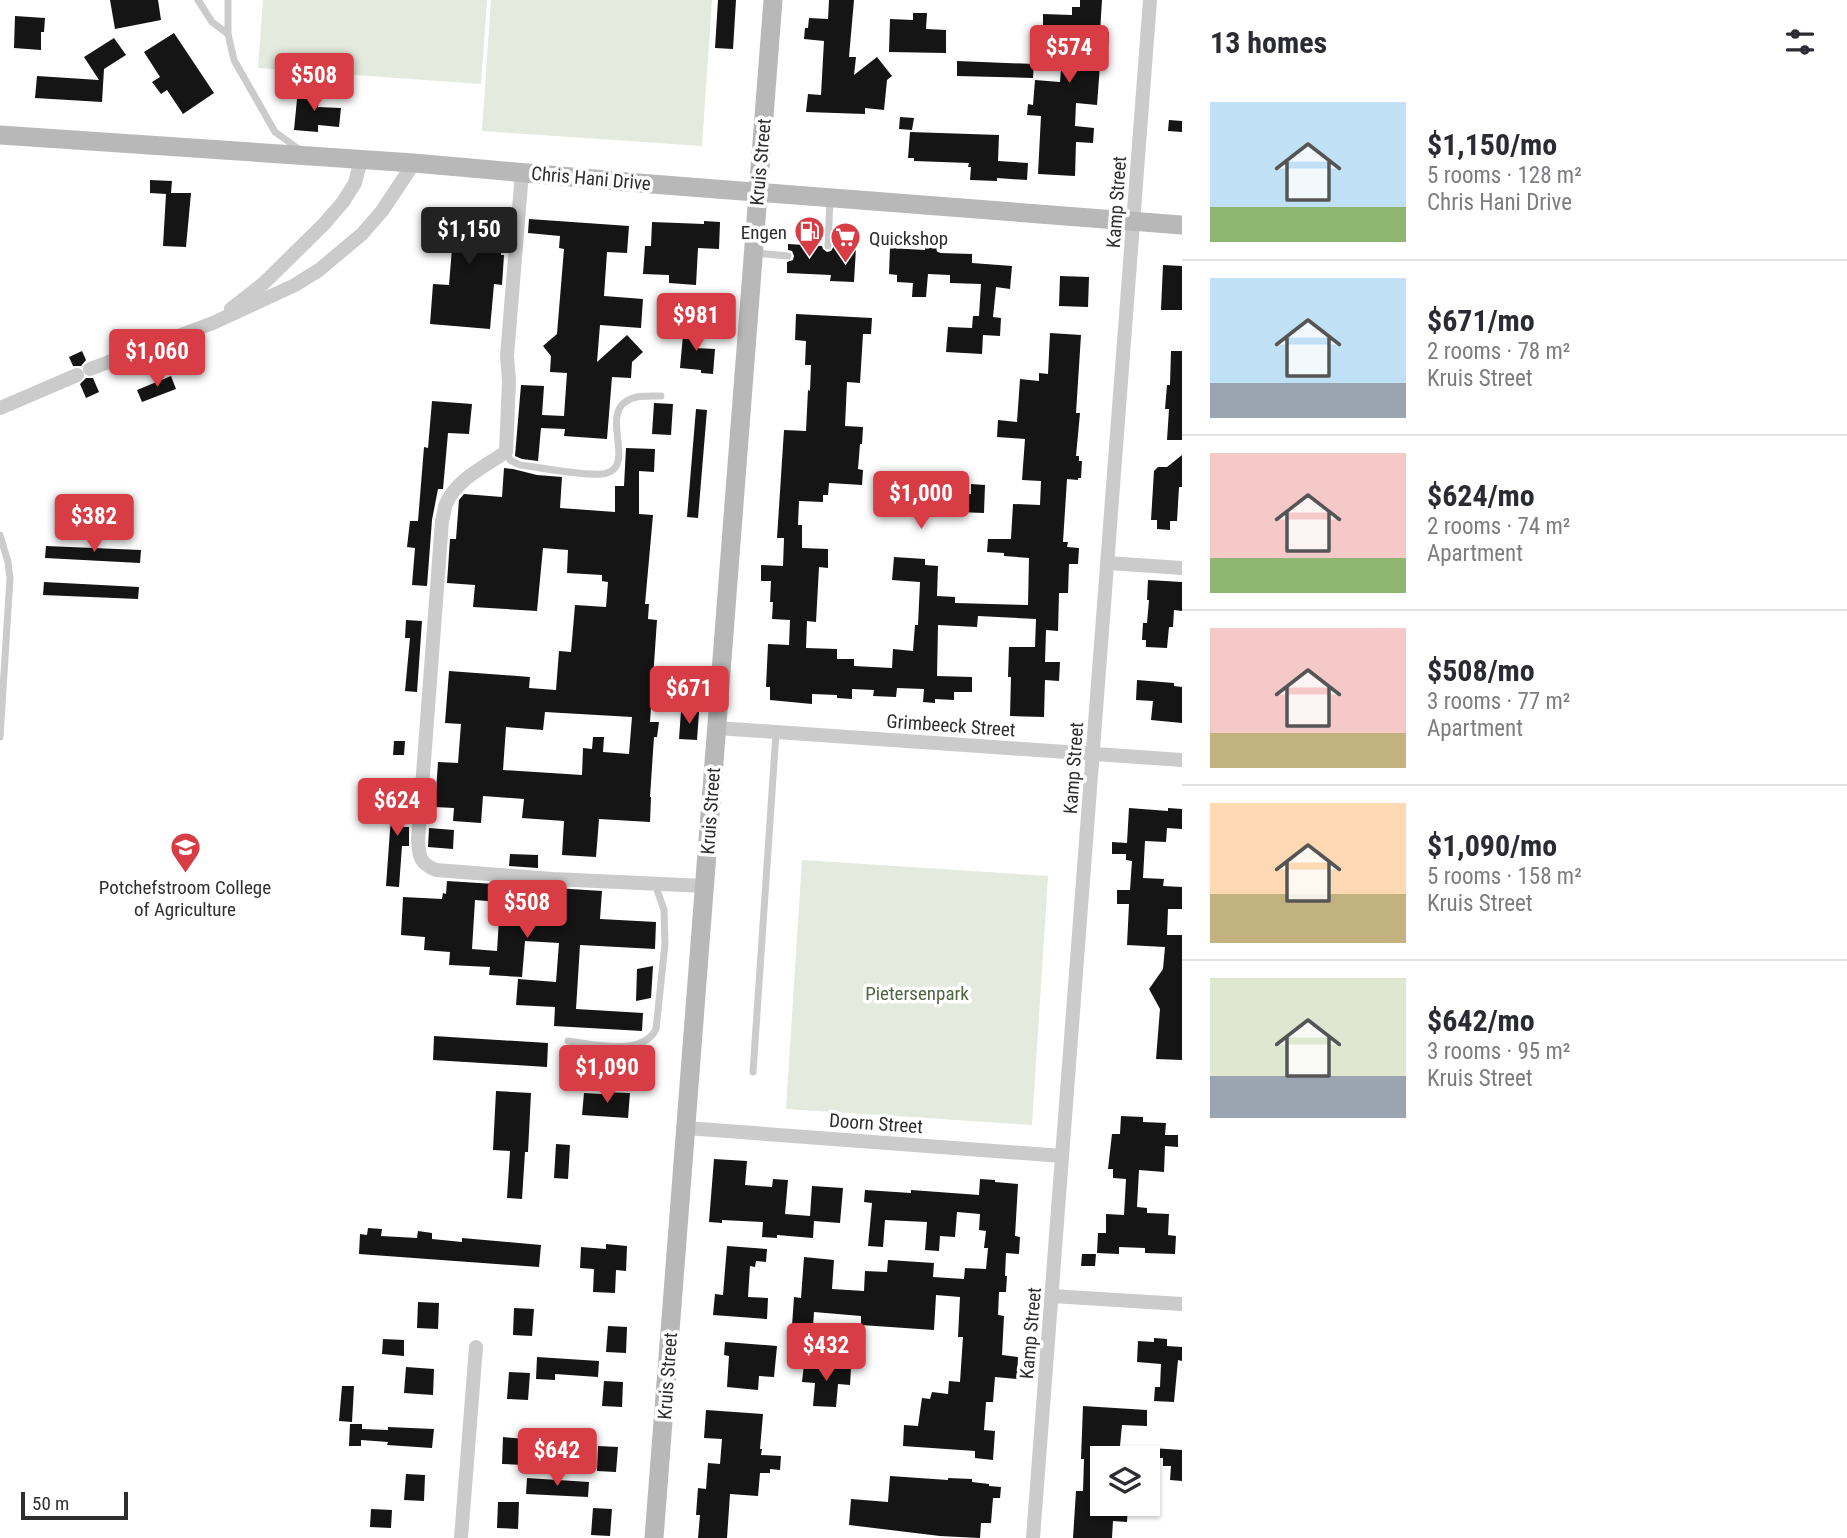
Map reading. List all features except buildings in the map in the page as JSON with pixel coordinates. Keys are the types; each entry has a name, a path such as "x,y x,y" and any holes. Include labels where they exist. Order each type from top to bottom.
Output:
{"street":[{"name":"Kruis Street","path":"654,1538 773,0"},
{"name":"Kamp Street","path":"1033,1538 1150,0"},
{"name":"Chris Hani Drive","path":"0,135 414,163 1182,225"},
{"path":"213,323 264,283 324,224 355,183 361,160"},
{"path":"0,408 83,372 213,323 295,285 319,270 368,226 414,163"},
{"path":"522,172 507,356 509,381 506,452 459,486 447,502 442,521 418,854 425,866 436,870 705,886"},
{"path":"1108,563 1182,568"},
{"name":"Grimbeeck Street","path":"717,728 1182,760"},
{"name":"Doorn Street","path":"686,1128 1062,1156"},
{"path":"1052,1296 1182,1304"},
{"path":"461,1538 475,1347"}],"lane":[{"path":"198,0 212,22 228,34"},
{"path":"228,0 228,34 234,60 275,132 308,156"},
{"path":"828,246 831,197"},
{"path":"754,253 788,256"},
{"path":"506,452 510,460 520,465 607,474 614,470 619,460 616,423 622,405 637,396 661,396"},
{"path":"0,535 10,578 0,737"},
{"path":"752,1072 776,733"},
{"path":"568,1041 622,1047 637,1045 654,1034 665,943 664,910 656,884"}],"green space":[{"path":"263,0 487,0 481,84 258,68"},
{"path":"491,0 712,0 702,146 482,131"},
{"name":"Pietersenpark","path":"802,860 1048,876 1032,1125 786,1109"}],"place":[{"name":"Engen","path":"810,259"},
{"name":"Quickshop","path":"846,265"},
{"name":"Potchefstroom College of Agriculture","path":"185,875"}]}
